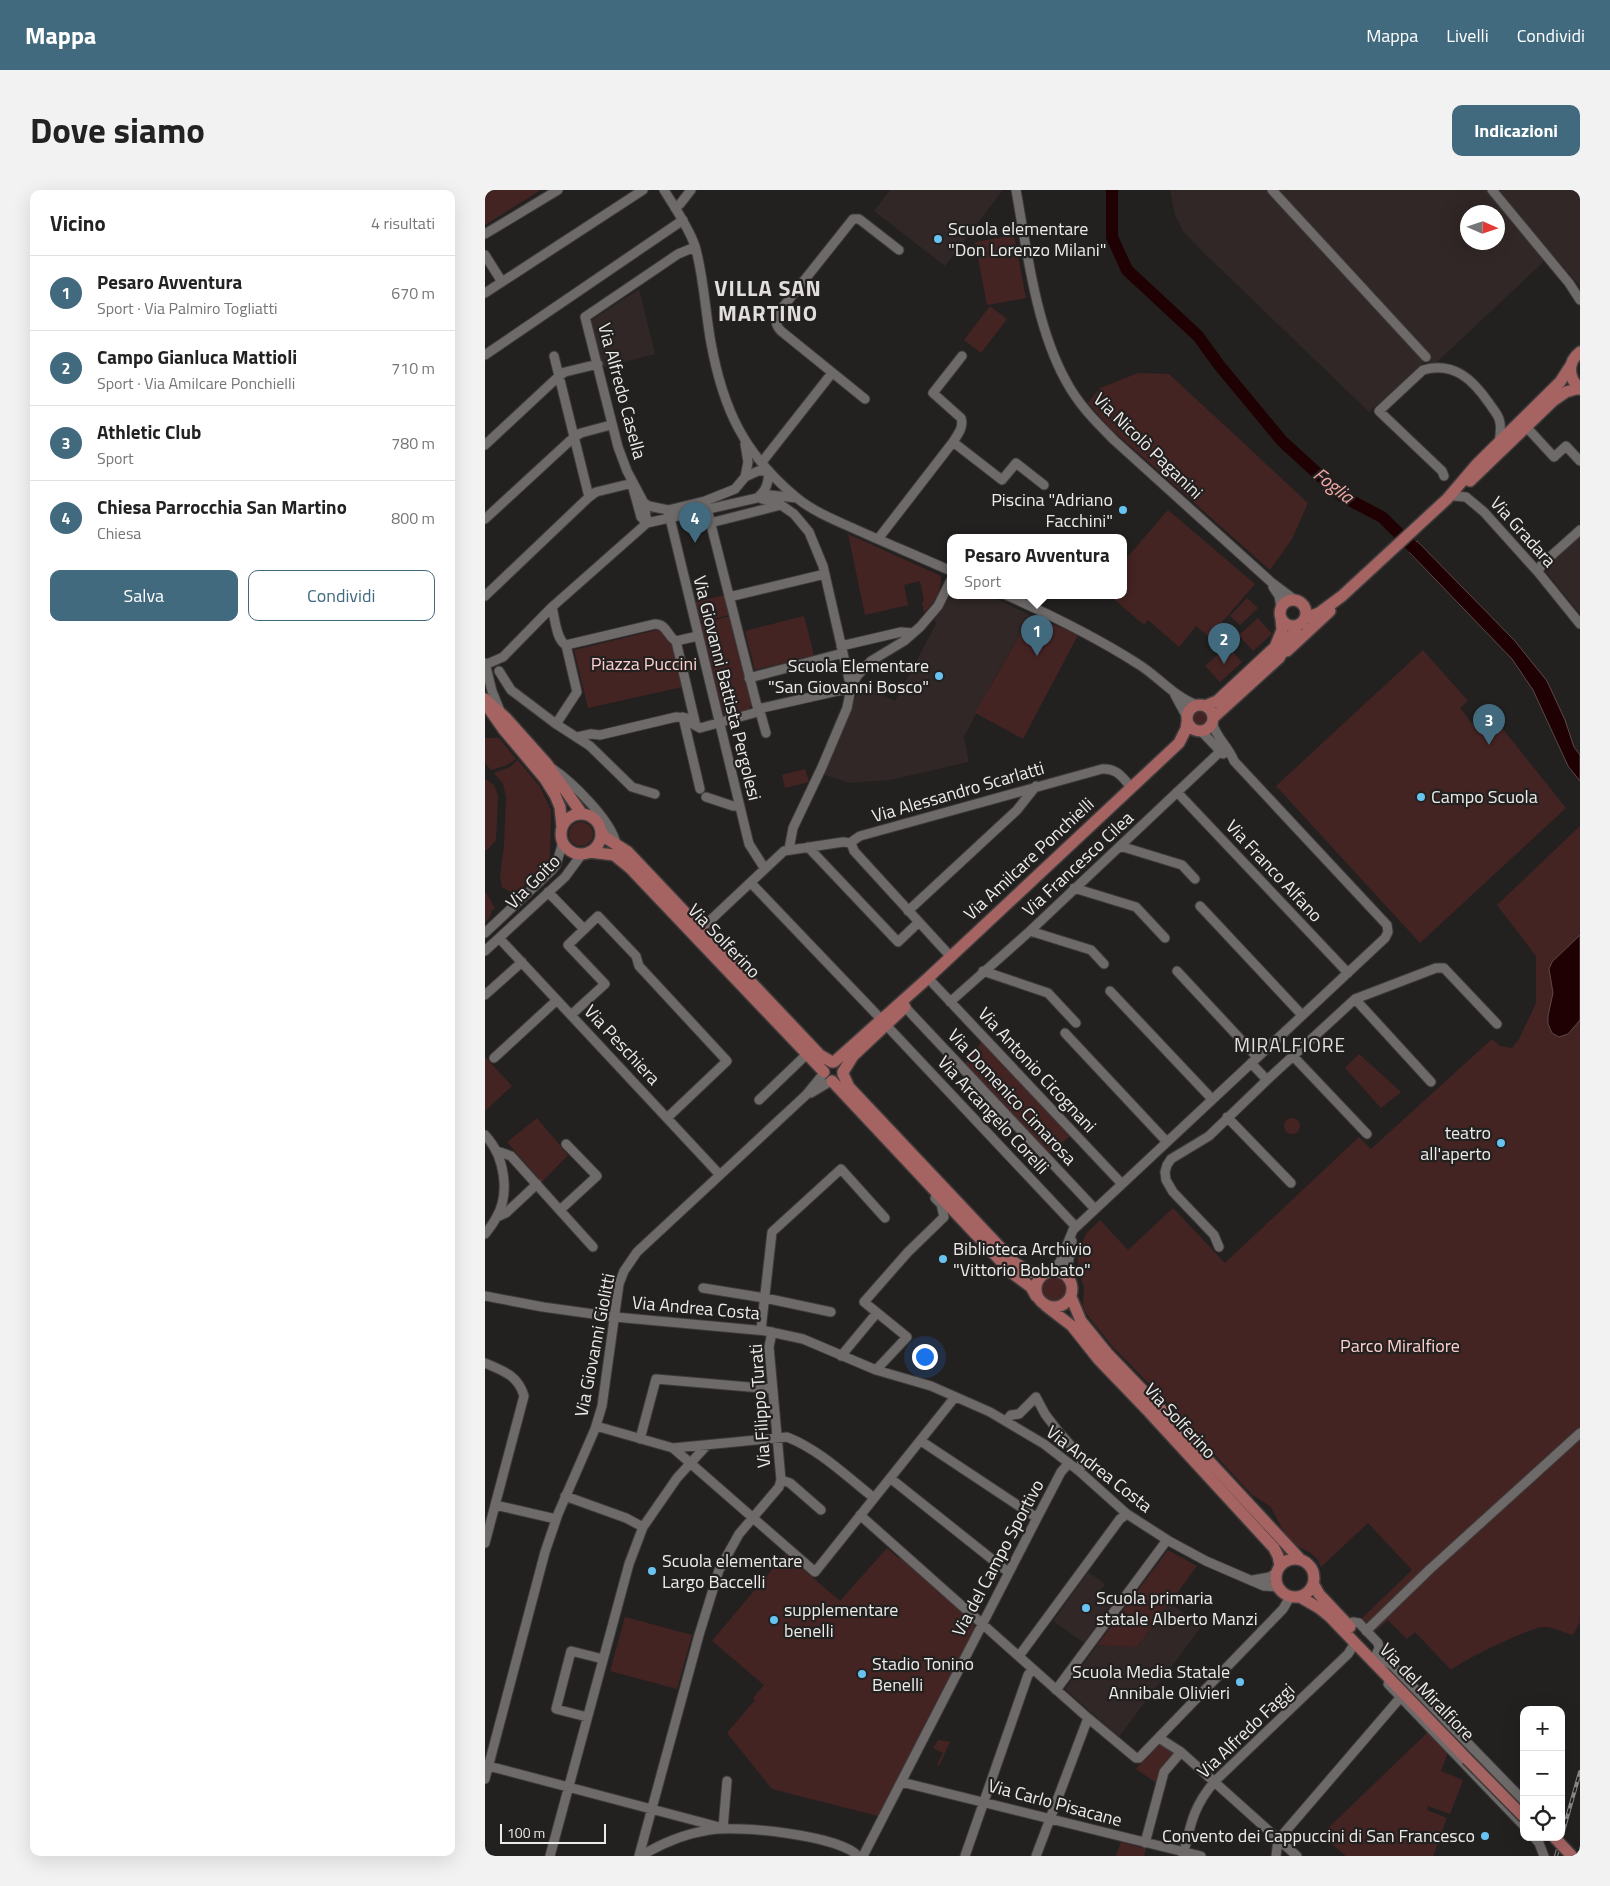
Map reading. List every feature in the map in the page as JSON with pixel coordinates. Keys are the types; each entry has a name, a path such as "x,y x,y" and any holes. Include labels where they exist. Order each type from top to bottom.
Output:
{"main road":[{"path":"1341,596 1317,605 1297,600 1287,601 1281,613 1288,626 1319,613 1341,596 1451,497 1521,426 1560,382 1579,351"},
{"path":"1451,497 1464,477 1499,443 1559,396 1580,388 1571,378 1571,365"},
{"path":"1279,658 1329,613 1341,596"},
{"path":"1297,600 1307,610 1301,622"},
{"name":"Via Amilcare Ponchielli","path":"843,1073 853,1056 928,978 1179,743 1186,729 1190,709 1217,701 1275,647 1282,630 1281,613"},
{"name":"Via Amilcare Ponchielli","path":"1154,766 1199,731 1208,728 1212,720 1279,658 1301,622"},
{"name":"Via Solferino","path":"485,701 505,717 547,764 582,814 593,818 606,838 628,852 820,1055 840,1065 849,1087 1015,1263 1031,1272 1062,1273 1069,1279 1072,1288 1071,1297 1081,1321 1107,1353 1299,1558"},
{"name":"Via Solferino","path":"485,701 504,730 545,779 555,795 560,807 561,837 570,851 614,856 630,868 1012,1273 1031,1287 1046,1306 1072,1326 1099,1360 1274,1548 1278,1556 1279,1569"},
{"path":"1201,706 1210,710 1212,720"},
{"path":"1187,719 1191,728 1199,731"},
{"path":"562,827 570,817 582,814"},
{"path":"585,853 598,844 601,832"},
{"name":"Via Amilcare Ponchielli","path":"833,1062 905,1007 928,978"},
{"path":"833,1062 827,1065 828,1077 837,1080 843,1073"},
{"path":"1037,1296 1036,1285 1041,1276 1049,1272"},
{"path":"1046,1306 1058,1308 1071,1297"},
{"path":"1299,1558 1309,1564 1315,1573 1314,1585 1311,1590 1295,1597 1285,1594 1278,1587 1276,1577 1279,1569 1288,1560 1299,1558"},
{"name":"Via del Miralfiore","path":"1314,1585 1319,1594 1353,1623 1375,1652 1520,1813"},
{"name":"Via del Miralfiore","path":"1295,1597 1319,1608 1355,1643 1375,1652"},
{"name":"Via del Miralfiore","path":"1469,1756 1520,1803"},
{"path":"1559,1848 1572,1856"}],"street":[{"path":"485,234 558,190"},
{"path":"485,293 643,190"},
{"path":"664,190 683,220 695,247 720,385 728,408 743,438 769,471 798,498 821,513 947,569"},
{"path":"675,208 691,190"},
{"name":"Via Nicolò Paganini","path":"1016,190 1044,325 1058,366 1067,382 1093,418 1114,440 1271,582 1297,600"},
{"path":"1272,190 1426,357"},
{"path":"1493,190 1569,283 1579,300"},
{"path":"865,399 779,329 776,326 775,319 853,219 859,219 899,250"},
{"path":"485,355 683,220"},
{"name":"Via Alfredo Casella","path":"647,523 644,503 633,483 618,447 585,316 678,254 695,247"},
{"path":"485,256 502,282"},
{"path":"554,356 589,497"},
{"path":"878,539 960,431 961,418 933,393 961,356"},
{"path":"485,445 559,376 565,372 598,364"},
{"path":"1443,476 1442,472 1379,411 1423,370 1433,367 1460,373 1470,379 1478,387 1499,420 1507,424 1521,426 1531,432 1554,457 1566,446 1580,461"},
{"path":"762,462 832,373"},
{"path":"1499,420 1499,443"},
{"path":"485,519 574,437 581,433 607,426"},
{"path":"743,438 748,462 745,477"},
{"path":"953,442 1002,480 1016,463 1044,485"},
{"path":"706,505 735,489 745,477 758,471 769,471"},
{"path":"757,498 767,487 769,471"},
{"path":"485,596 589,497 596,492 633,483"},
{"name":"Via Alfredo Casella","path":"633,483 641,517 647,523"},
{"path":"505,717 495,699 485,664 503,657 552,607 647,523 669,514 706,505 770,495 798,498"},
{"name":"Via Gradara","path":"1451,497 1463,496 1472,500 1538,572 1580,624"},
{"path":"757,498 781,505 794,514 809,532 825,574 851,688"},
{"path":"644,503 669,514"},
{"path":"706,505 757,710 761,716 766,733"},
{"path":"710,523 781,505"},
{"name":"Via Giovanni Battista Pergolesi","path":"669,514 749,844 765,869"},
{"path":"1538,572 1542,564 1580,530"},
{"path":"729,597 825,574"},
{"name":"Via Nicolò Paganini","path":"1271,582 1279,596 1281,613"},
{"path":"701,929 779,854 789,849 793,828 822,767 857,676 871,661 904,641 913,633 937,606 947,587"},
{"path":"1013,599 1094,637 1147,670 1187,702 1201,706"},
{"path":"552,607 560,638 562,643 566,645 577,692 556,724"},
{"path":"566,645 661,624 676,641 696,727"},
{"path":"749,678 901,632 913,633"},
{"path":"676,641 698,636"},
{"path":"845,663 857,676"},
{"path":"499,671 511,690 556,724 586,743 632,787 655,794"},
{"path":"586,743 600,735 676,717 687,718 699,728 754,713 757,710 851,688"},
{"path":"1172,690 1187,719"},
{"path":"683,717 700,789"},
{"path":"1212,720 1215,733 1223,750"},
{"path":"1049,1272 1060,1262 1069,1236 1077,1226 1385,938 1388,932 1387,925 1234,761 1232,755 1199,731"},
{"path":"577,737 591,734 600,735"},
{"name":"Via Francesco Cilea","path":"951,1002 983,971 1030,931 1223,750"},
{"name":"Via Solferino","path":"547,764 565,777 608,825 615,836 616,844"},
{"name":"Via Alessandro Scarlatti","path":"789,849 843,842 851,843 860,836 1103,769 1110,768 1117,772 1131,787"},
{"path":"908,911 1017,810 1037,786"},
{"name":"Via Franco Alfano","path":"1177,792 1347,973"},
{"path":"706,797 733,806 739,806"},
{"name":"Via Goito","path":"485,933 552,870 556,865 563,842"},
{"path":"851,843 854,851 951,957"},
{"path":"1120,846 1182,865 1195,879"},
{"path":"809,847 898,942 919,922"},
{"name":"Via Goito","path":"485,951 569,872 585,853"},
{"name":"Via Arcangelo Corelli","path":"751,883 1077,1226"},
{"path":"1075,888 1136,907 1165,938"},
{"path":"548,892 583,929"},
{"path":"1199,906 1302,1015"},
{"path":"571,1015 605,984 568,944 598,916 635,956 639,966 727,1061 667,1118"},
{"path":"1030,931 1091,950 1104,964"},
{"name":"Via Peschiera","path":"499,938 720,1175"},
{"path":"485,995 521,962"},
{"path":"1219,1247 1214,1235 1173,1192 1166,1180 1165,1172 1171,1159 1209,1136 1227,1117 1355,1000 1436,968 1444,968 1497,1024"},
{"path":"983,971 1048,993 1076,1023"},
{"path":"1177,972 1254,1060 1267,1080"},
{"name":"Via Antonio Cicognani","path":"928,978 1122,1184"},
{"path":"1110,990 1212,1100"},
{"path":"494,1058 557,1000"},
{"path":"1355,1000 1431,1082"},
{"name":"Via Domenico Cimarosa","path":"905,1007 1095,1209"},
{"path":"1065,1033 1167,1142"},
{"path":"759,1100 807,1054"},
{"path":"1293,1056 1367,1134"},
{"name":"Via Giovanni Giolitti","path":"485,1779 487,1765 545,1552 556,1519 596,1426 602,1406 608,1374 619,1284 630,1261 637,1252 806,1095 828,1077"},
{"path":"1227,1117 1291,1183"},
{"path":"485,1135 497,1151 502,1166 503,1182 502,1199 497,1217 485,1234"},
{"path":"560,1210 597,1176 566,1144"},
{"path":"497,1151 511,1156 593,1247"},
{"path":"761,1330 772,1232 841,1169 885,1218"},
{"path":"915,1169 921,1183 941,1204 941,1220"},
{"path":"497,1217 506,1213 537,1184"},
{"path":"876,1370 907,1337 864,1302 908,1252 941,1220 956,1219 978,1243 992,1252"},
{"path":"1069,1279 1069,1252 1077,1226"},
{"path":"703,1288 765,1298 831,1312"},
{"name":"Via Andrea Costa","path":"485,1296 543,1307 615,1317 761,1330 803,1339 876,1370 931,1386 990,1412 1057,1453 1127,1514 1167,1540 1206,1561 1264,1586 1278,1587"},
{"path":"841,1356 875,1315 875,1311"},
{"name":"Via Filippo Turati","path":"640,1856 699,1635 719,1570 734,1542 779,1487 781,1480 769,1347 772,1332"},
{"path":"485,1363 505,1371 513,1377 521,1384 523,1396 485,1543"},
{"path":"640,1439 656,1379 772,1389"},
{"path":"673,1448 815,1572 955,1397"},
{"path":"1006,1421 1011,1415 1019,1414 1037,1397 1045,1414 1082,1460 1079,1471"},
{"path":"596,1426 673,1448 787,1437 815,1451 874,1498"},
{"path":"1366,1631 1429,1570 1578,1435"},
{"path":"1057,1453 1065,1450 1067,1440"},
{"path":"921,1441 1037,1518"},
{"path":"550,1856 629,1564 643,1527 690,1462 707,1445"},
{"name":"Via del Campo Sportivo","path":"859,1856 901,1782 1061,1472 1069,1462"},
{"path":"890,1478 1008,1572"},
{"path":"781,1480 790,1483 821,1510"},
{"path":"565,1496 626,1518 643,1527"},
{"path":"495,1505 556,1519"},
{"path":"1019,1656 1120,1519 1127,1514"},
{"path":"860,1515 1056,1690 1136,1758 1139,1758 1159,1738 1295,1597"},
{"path":"1056,1690 1167,1540"},
{"path":"1251,1580 1264,1580 1279,1569"},
{"name":"Via del Miralfiore","path":"1353,1623 1366,1631 1375,1652 1393,1666 1520,1797"},
{"name":"Via Alfredo Faggi","path":"1183,1854 1193,1813 1202,1796 1214,1782 1348,1654 1355,1643"},
{"path":"587,1717 556,1709 571,1650 603,1659"},
{"path":"1375,1652 1383,1678 1400,1698 1520,1822"},
{"path":"965,1856 1028,1675 1033,1669"},
{"path":"1276,1856 1278,1840 1400,1698"},
{"path":"1036,1856 1088,1718"},
{"path":"1159,1738 1181,1752 1297,1856"},
{"path":"1145,1843 1164,1772 1181,1752"},
{"path":"1479,1780 1478,1775 1485,1762"},
{"path":"487,1765 723,1828 811,1836 854,1851 859,1856"},
{"path":"1479,1780 1489,1780 1495,1772"},
{"path":"723,1828 727,1782"},
{"name":"Via Carlo Pisacane","path":"901,1782 984,1801 1183,1854 1201,1856"},
{"path":"640,1856 679,1837 723,1828"},
{"path":"1537,1841 1543,1856"},
{"path":"841,1847 848,1856"}],"shaded area":[{"name":"Scuola elementare \"Don Lorenzo Milani\"","path":"890,190 1003,190 945,266 874,211"},
{"path":"1170,190 1580,190 1580,284 1552,254 1436,363 1424,362 1369,412 1183,231 1175,215"},
{"path":"639,289 655,354 601,368 590,321"},
{"path":"1580,534 1580,614 1543,568"},
{"path":"1417,541 1514,640 1547,681 1565,720 1574,747 1580,755 1580,781 1568,766 1533,690 1512,659 1409,552"},
{"path":"948,599 996,599 1031,615 995,677 964,737 969,762 890,780 850,783 821,774 852,703 863,685 895,701 936,624 934,620"},
{"path":"1580,935 1580,1020 1568,1034 1559,1037 1552,1033 1548,1024 1553,993 1549,969 1552,962"},
{"name":"Scuola primaria statale Alberto Manzi","path":"1088,1572 1105,1584 1101,1590 1115,1600 1084,1643 1053,1621"},
{"path":"1170,1603 1201,1627 1119,1737 1065,1689 1097,1645 1137,1647"}],"green space":[{"path":"485,190 538,190 539,191 485,225"},
{"path":"1014,235 1026,298 987,305 975,242"},
{"path":"990,306 1007,319 981,353 964,340"},
{"path":"1138,373 1169,374 1308,503 1292,539 1270,570 1110,428 1088,403 1100,388"},
{"path":"1168,510 1255,584 1209,637 1196,626 1179,647 1148,620 1144,625 1114,599 1127,599 1127,557"},
{"path":"848,534 941,576 937,596 924,613 920,581 904,585 908,605 865,615"},
{"path":"725,595 730,615 699,622 695,602"},
{"path":"1247,598 1258,608 1240,625 1230,616"},
{"path":"1031,615 1078,635 1023,739 975,713"},
{"path":"730,616 752,703 749,709 724,716 701,624"},
{"path":"804,616 814,655 755,670 745,631"},
{"path":"1258,618 1272,634 1253,651 1239,635"},
{"name":"Piazza Puccini","path":"661,629 673,643 682,687 588,708 574,650"},
{"path":"1227,646 1242,662 1220,682 1205,666"},
{"name":"Campo Scuola","path":"1423,650 1468,701 1460,708 1477,730 1494,718 1566,808 1420,943 1276,786"},
{"path":"1196,710 1202,710 1207,715 1205,724 1196,726 1191,721 1191,715"},
{"path":"485,738 499,738 516,759 507,765 491,770 485,763"},
{"path":"518,760 540,787 551,810 550,857 546,865 522,888 511,892 502,887 500,876 504,846 506,797 503,784 494,773 510,767"},
{"path":"805,769 809,782 785,788 782,775"},
{"path":"485,779 494,785 498,796 496,840 485,851"},
{"path":"576,822 586,822 593,829 593,839 586,846 576,846 569,839 569,829"},
{"name":"Parco Miralfiore","path":"1580,826 1580,1622 1573,1635 1550,1628 1535,1629 1496,1645 1451,1670 1415,1632 1407,1639 1388,1620 1372,1634 1360,1620 1412,1570 1368,1523 1321,1567 1311,1553 1295,1545 1282,1529 1271,1507 1251,1494 1164,1399 1113,1347 1088,1316 1083,1307 1084,1287 1078,1270 1078,1252 1086,1234 1100,1220 1128,1250 1173,1208 1225,1263 1359,1137 1371,1149 1492,1039 1500,1046 1512,1048 1519,1039 1536,1003 1536,956 1497,905"},
{"path":"485,891 495,908 491,911 491,915 485,923"},
{"path":"983,1040 1071,1135 1048,1155 964,1065"},
{"path":"1359,1054 1401,1092 1381,1108 1345,1068"},
{"path":"485,1057 512,1086 485,1111"},
{"path":"537,1118 568,1155 542,1182 507,1142"},
{"path":"1292,1118 1300,1126 1292,1134 1284,1126"},
{"path":"1055,1277 1064,1281 1068,1290 1064,1299 1055,1303 1046,1299 1042,1290 1046,1281"},
{"name":"Stadio Tonino Benelli","path":"887,1548 898,1558 902,1556 975,1621 974,1630 878,1816 772,1789 727,1733 755,1700 753,1698 764,1685 712,1641 785,1554 840,1601"},
{"path":"1168,1550 1197,1566 1137,1647 1097,1645"},
{"path":"625,1617 692,1635 677,1689 610,1671"},
{"path":"1428,1732 1448,1752 1441,1771 1463,1780 1450,1814 1428,1806 1427,1810 1447,1818 1433,1856 1346,1856 1321,1835"},
{"path":"938,1740 950,1742 939,1766 937,1764 943,1753 933,1748"},
{"path":"1159,1743 1177,1754 1158,1784 1136,1769"},
{"path":"1121,1842 1146,1849 1144,1856 1116,1856"}],"waterway":[{"name":"Foglia","path":"1112,190 1112,237 1127,270 1198,336 1219,365 1282,441 1342,496 1382,517 1424,558"}],"railway":[{"path":"1556,1856 1580,1772"}],"place":[{"name":"Scuola elementare \"Don Lorenzo Milani\"","path":"938,239"},
{"name":"Piscina \"Adriano Facchini\"","path":"1123,510"},
{"name":"Chiesa Parrocchia San Martino","path":"695,543"},
{"name":"Pesaro Avventura","path":"1037,656"},
{"name":"Campo Gianluca Mattioli","path":"1224,664"},
{"name":"Scuola Elementare \"San Giovanni Bosco\"","path":"939,676"},
{"name":"Athletic Club","path":"1489,745"},
{"name":"Campo Scuola","path":"1421,797"},
{"name":"teatro all'aperto","path":"1501,1143"},
{"name":"Biblioteca Archivio \"Vittorio Bobbato\"","path":"943,1259"},
{"name":"Scuola elementare Largo Baccelli","path":"652,1571"},
{"name":"Scuola primaria statale Alberto Manzi","path":"1086,1608"},
{"name":"supplementare benelli","path":"774,1620"},
{"name":"Stadio Tonino Benelli","path":"862,1674"},
{"name":"Scuola Media Statale Annibale Olivieri","path":"1240,1682"},
{"name":"Convento dei Cappuccini di San Francesco","path":"1485,1836"}],"district":[{"name":"VILLA SAN MARTINO","path":"768,300"},
{"name":"MIRALFIORE","path":"1290,1045"}]}
